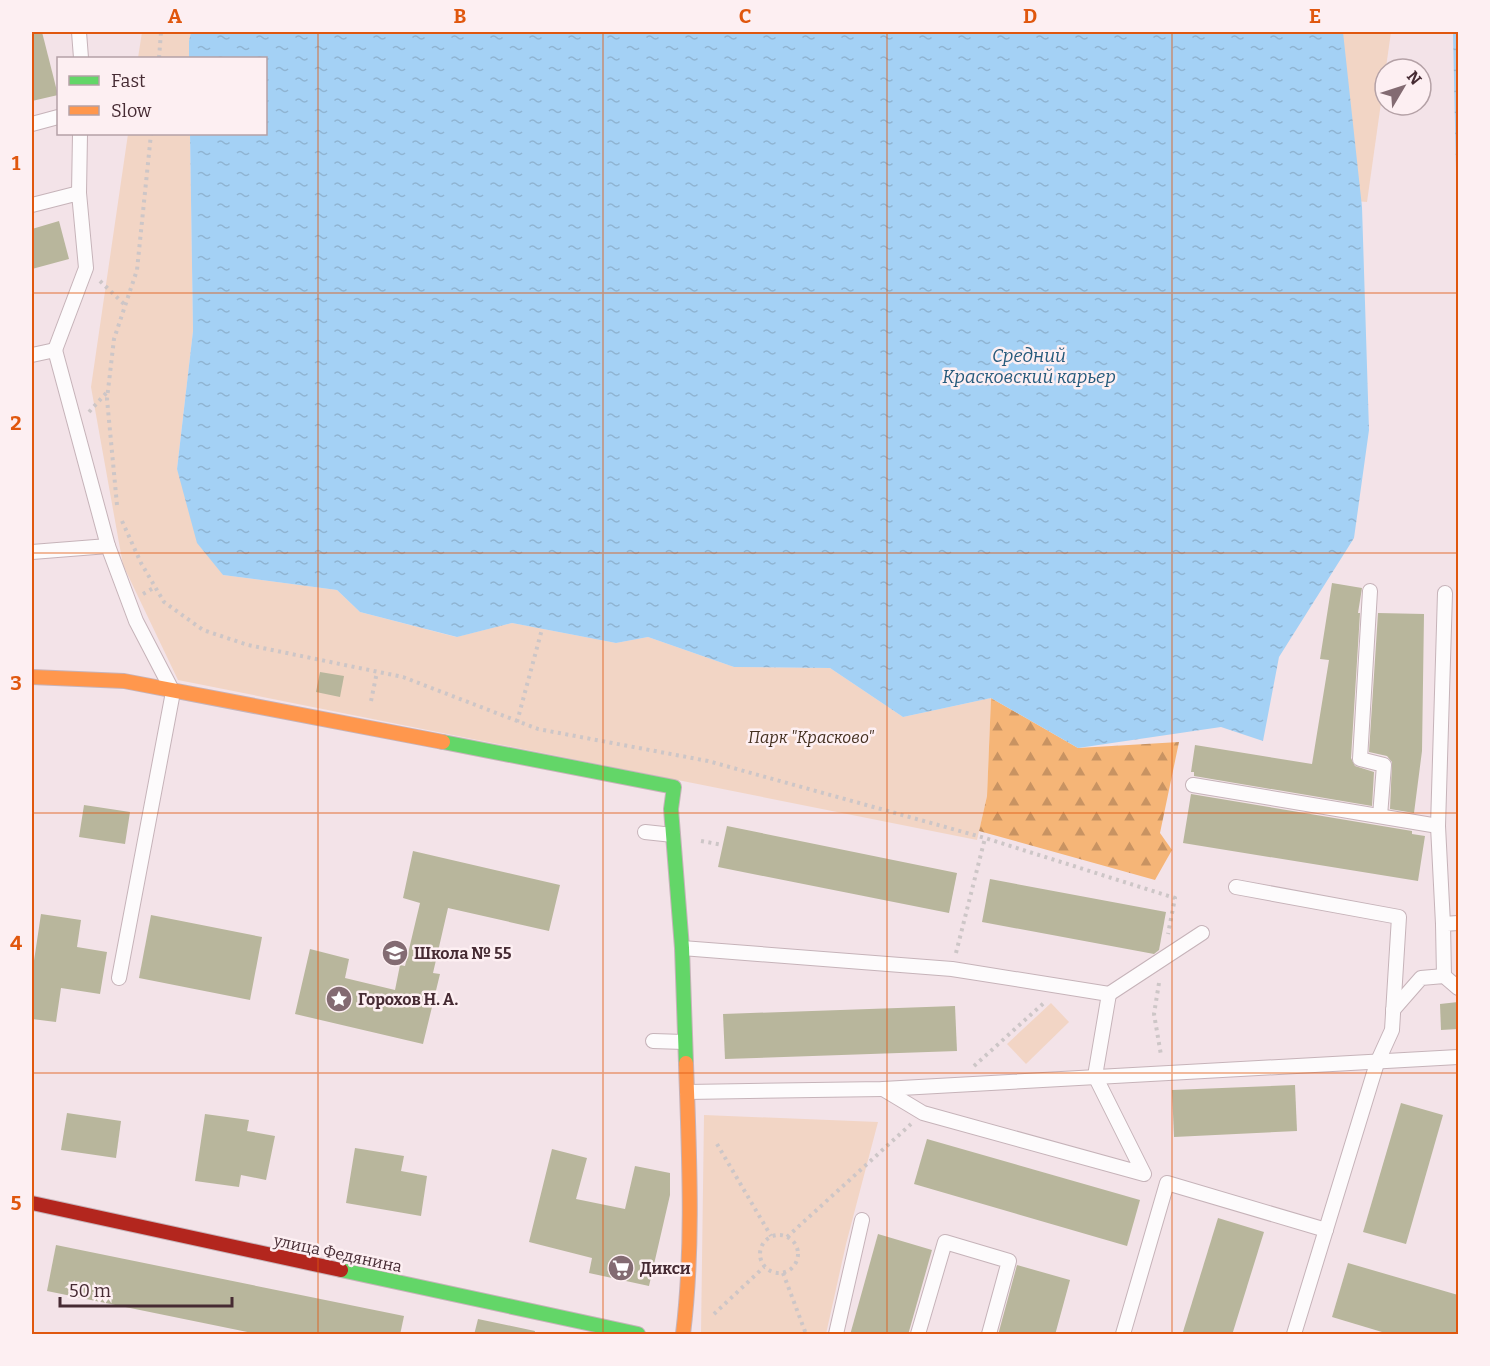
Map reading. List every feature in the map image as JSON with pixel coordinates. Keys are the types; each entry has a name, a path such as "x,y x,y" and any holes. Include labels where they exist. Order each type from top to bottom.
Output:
{"street":[{"path":"32,676 124,681 674,787 671,808 682,948 687,1092 689,1287 683,1335"},
{"name":"улица Федянина","path":"32,1203 638,1335"}],"lane":[{"path":"79,32 81,57"},
{"path":"32,124 57,117"},
{"path":"80,135 79,193 86,268 55,350 108,546 135,621 173,692 119,978"},
{"path":"32,205 79,193"},
{"path":"32,355 55,350"},
{"path":"32,552 108,546"},
{"path":"1370,591 1360,759 1384,765 1380,816"},
{"path":"1444,976 1438,826 1445,593"},
{"path":"1193,785 1438,826"},
{"path":"645,832 673,836"},
{"path":"1236,887 1399,917 1392,1030 1377,1062 1294,1335"},
{"path":"1443,924 1458,923"},
{"path":"682,948 952,969 1109,994 1202,933"},
{"path":"1393,1010 1421,978 1444,976 1458,988"},
{"path":"884,1089 923,1113 1144,1174 1095,1076 1109,994"},
{"path":"653,1041 684,1042"},
{"path":"687,1092 884,1089 1458,1057"},
{"path":"1123,1335 1167,1184 1326,1230"},
{"path":"836,1335 862,1220"},
{"path":"918,1335 945,1242 1009,1261 989,1335"}],"path":[{"path":"159,57 161,32"},
{"path":"151,135 137,270 114,339 107,399 118,512 141,563 164,602 203,630 248,645 403,677 538,729 708,761 985,838 1175,898 1154,1014 1164,1072"},
{"path":"86,268 125,305"},
{"path":"517,722 542,629"},
{"path":"952,969 985,838"},
{"path":"695,840 723,845"},
{"path":"717,1143 771,1236"},
{"path":"779,1235 794,1241 798,1248 798,1256 791,1270 783,1273 769,1271 764,1267 759,1254 760,1248 771,1236 779,1235"},
{"path":"708,1320 764,1267"},
{"path":"783,1273 806,1335"}],"green space":[{"path":"142,32 191,32 189,57 138,57"},
{"path":"1337,32 1391,32 1387,57 1373,57 1373,117 1379,117 1367,202 1355,201"},
{"name":"Парк \"Красково\"","path":"128,135 190,135 193,331 177,469 223,575 337,590 360,612 456,637 512,623 616,643 648,637 734,667 830,668 903,717 991,698 987,796 977,840 178,680 123,565 91,387"},
{"path":"991,698 1078,748 1179,742 1160,833 1172,850 1155,880 979,831 987,796"},
{"path":"1051,1003 1069,1022 1026,1064 1007,1044"},
{"path":"704,1115 878,1122 846,1244 826,1334 701,1334"}],"water":[{"name":"Средний Красковский карьер","path":"191,32 1343,32 1362,207 1369,430 1354,538 1279,657 1263,741 1221,727 1078,748 991,698 903,717 830,668 734,667 648,637 616,643 512,623 457,637 360,612 337,590 223,575 197,543 177,469 193,331 190,135 267,135 267,57 189,57"},
{"path":"1458,32 1458,263 1453,33"}],"building":[{"path":"32,32 42,32 57,95 32,101"},
{"path":"59,221 69,259 32,269 32,229"},
{"path":"1332,583 1362,588 1358,613 1360,613 1351,758 1355,766 1374,772 1372,806 1194,776 1194,772 1191,772 1195,745 1312,764 1329,660 1320,659"},
{"path":"1378,613 1424,614 1422,751 1414,813 1390,809 1392,762 1387,756 1369,752"},
{"path":"320,672 344,676 340,697 316,692"},
{"path":"1191,794 1412,831 1412,834 1425,836 1418,881 1183,843"},
{"path":"84,805 130,812 125,844 79,837"},
{"path":"727,826 957,873 949,913 718,867"},
{"path":"413,851 560,885 549,931 448,908 433,973 440,974 423,1044 295,1014 310,949 349,959 345,978 395,990 400,965 405,966 420,903 403,898"},
{"path":"990,879 1166,912 1159,950 1154,954 982,922"},
{"path":"41,914 81,920 77,947 107,952 100,994 61,988 56,1022 32,1019 32,974"},
{"path":"151,915 262,937 250,1000 139,978"},
{"path":"1458,1002 1458,1029 1441,1030 1440,1004"},
{"path":"955,1006 957,1051 725,1059 723,1014"},
{"path":"1295,1085 1297,1131 1174,1137 1172,1090"},
{"path":"1401,1103 1443,1115 1406,1244 1363,1232"},
{"path":"67,1113 121,1121 116,1158 61,1150"},
{"path":"205,1114 249,1120 247,1131 275,1136 266,1180 241,1175 239,1187 195,1181"},
{"path":"927,1139 1140,1200 1127,1246 914,1184"},
{"path":"355,1148 404,1156 401,1171 427,1176 421,1216 346,1203"},
{"path":"552,1149 587,1158 576,1199 625,1209 635,1166 670,1173 670,1195 649,1286 589,1273 592,1258 529,1242"},
{"path":"1218,1218 1264,1232 1232,1335 1182,1335"},
{"path":"878,1234 932,1250 908,1335 850,1335"},
{"path":"56,1245 404,1316 400,1335 262,1335 47,1291"},
{"path":"1348,1263 1458,1295 1458,1335 1392,1335 1332,1317"},
{"path":"1017,1265 1070,1280 1055,1335 998,1335"},
{"path":"478,1319 535,1331 534,1335 474,1335"}],"traffic: fast":[{"path":"443,742 674,787 671,809 682,948 686,1063"},
{"path":"341,1270 638,1334"}],"traffic: slow":[{"path":"32,677 124,681 443,742"},
{"path":"683,1334 690,1233 686,1063"}],"traffic: jam":[{"path":"32,1203 341,1270"}],"place":[{"name":"Школа № 55","path":"395,953"},
{"name":"Горохов Н. А.","path":"339,999"},
{"name":"Дикси","path":"621,1268"}]}
